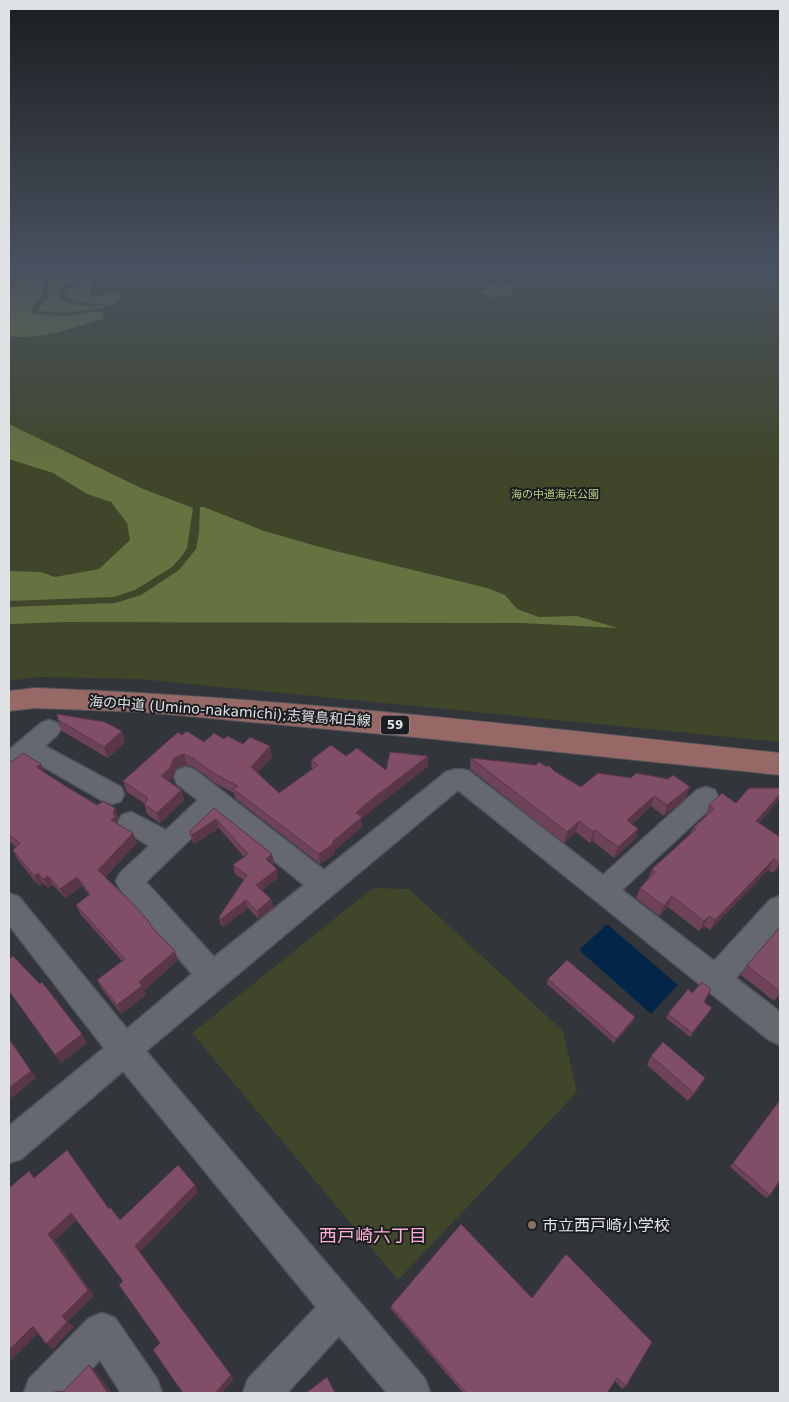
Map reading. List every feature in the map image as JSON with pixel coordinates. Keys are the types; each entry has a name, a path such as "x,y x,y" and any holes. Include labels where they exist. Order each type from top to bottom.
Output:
{"main road":[{"name":"海の中道 (Umino-nakamichi);志賀島和白線","path":"9,688 38,684 148,688 780,748"},
{"name":"海の中道 (Umino-nakamichi);志賀島和白線","path":"9,701 35,698 144,702 424,727 780,764"}],"street":[{"path":"9,762 49,729"},
{"path":"28,747 112,794"},
{"path":"186,777 324,886"},
{"path":"9,1147 212,976 455,779 460,778 780,1030"},
{"path":"603,891 706,797"},
{"path":"212,976 129,881 215,799"},
{"path":"131,822 168,844"},
{"path":"9,905 124,1049 411,1393"},
{"path":"716,980 780,908"},
{"path":"262,1393 340,1308"},
{"path":"44,1393 102,1331 143,1393"}],"green space":[{"name":"海の中道海浜公園","path":"9,334 780,334 780,742 139,679 38,677 9,681"},
{"path":"9,334 46,334 32,337 9,336"},
{"path":"9,424 141,488 193,508 187,548 182,556 172,567 135,590 114,597 9,601 9,571 41,572 55,577 99,569 130,540 127,523 111,502 87,494 53,473 9,459"},
{"path":"200,507 264,531 327,549 487,588 505,595 517,609 539,617 577,616 618,628 521,623 67,622 9,624 9,607 115,603 141,595 179,570 196,549"},
{"path":"373,888 409,889 563,1031 577,1092 398,1280 192,1033"}],"water":[{"path":"607,924 678,985 651,1014 579,950"}],"building":[{"path":"57,714 105,722 122,731 104,747 58,720"},
{"path":"187,731 204,742 214,733 224,739 227,736 243,744 250,737 270,746 251,767 279,793 318,765 311,760 331,745 346,756 357,748 386,770 390,752 428,756 363,806 356,813 362,817 319,854 233,789 238,786 213,773 193,758 184,754 174,758 170,768 161,776 181,790 157,813 144,804 148,798 123,781 178,732 182,735"},
{"path":"23,753 41,764 36,767 97,805 103,801 115,808 113,813 115,817 111,820 133,833 98,870 135,906 175,951 139,982 142,986 117,1005 97,980 125,959 76,905 90,894 77,877 60,889 48,876 43,879 38,873 34,876 13,850 20,843 9,835 9,762"},
{"path":"471,758 536,765 539,762 547,767 548,765 554,771 581,787 598,773 631,778 636,773 668,779 673,775 690,787 667,805 654,796 627,820 638,829 618,847 579,821 567,832"},
{"path":"749,788 780,788 780,794 756,821 780,837 779,863 774,859 715,920 709,916 704,921 672,896 664,906 640,888 655,872 652,869 696,829 693,828 714,809 709,805 722,793 736,803"},
{"path":"214,808 272,854 266,859 277,869 256,885 271,899 257,911 246,900 221,919 219,917 247,875 233,865 248,854 216,819 192,835 189,832"},
{"path":"780,927 780,992 747,965"},
{"path":"13,956 40,984 42,982 82,1034 55,1055 9,991 9,959"},
{"path":"567,960 635,1017 616,1039 548,979"},
{"path":"702,982 711,989 704,1002 712,1008 692,1033 668,1014 688,989 692,993"},
{"path":"9,1039 31,1071 9,1088"},
{"path":"663,1042 705,1078 694,1093 651,1056"},
{"path":"780,1100 780,1180 770,1195 733,1163"},
{"path":"67,1150 109,1209 110,1207 120,1220 178,1165 195,1185 135,1246 231,1375 215,1393 183,1393 153,1350 160,1343 119,1285 123,1281 71,1213 48,1234 88,1290 62,1316 67,1322 46,1344 33,1326 9,1350 9,1188 29,1171 34,1178"},
{"path":"461,1224 532,1298 566,1254 652,1342 626,1386 617,1378 607,1393 466,1393 391,1306"},
{"path":"89,1365 106,1393 52,1393 64,1391"},
{"path":"327,1377 335,1393 306,1393"}],"place":[{"name":"市立西戸崎小学校","path":"532,1225"}],"district":[{"name":"西戸崎六丁目","path":"373,1235"}]}
